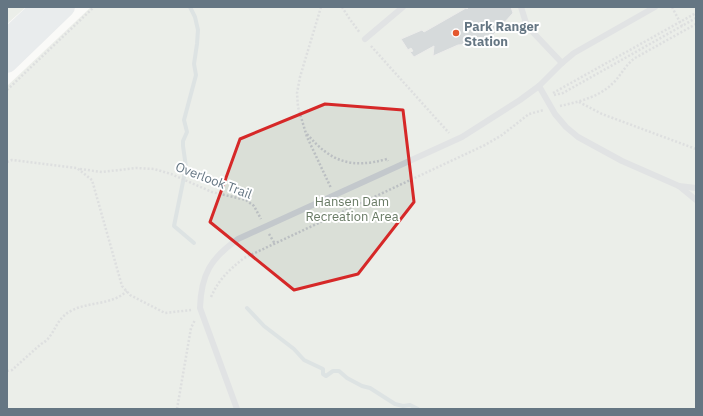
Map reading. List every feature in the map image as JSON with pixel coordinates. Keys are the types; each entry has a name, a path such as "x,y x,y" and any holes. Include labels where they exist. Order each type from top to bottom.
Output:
{"main road":[{"path":"7,39 41,7"},
{"path":"7,63 65,7"}],"lane":[{"path":"366,39 403,7"},
{"path":"521,7 527,26 562,63"},
{"path":"237,409 200,308 202,284 210,265 223,250 238,239 462,137 539,86 574,53 653,8"},
{"path":"539,86 555,114 566,127 578,137 622,161 679,186 696,200"},
{"path":"679,186 696,188"}],"path":[{"path":"7,90 94,7"},
{"path":"321,7 300,77 297,93 298,107 306,132 318,162 334,195"},
{"path":"342,7 366,39 455,140"},
{"path":"672,7 682,26"},
{"path":"546,98 696,13"},
{"path":"546,98 563,93 696,18"},
{"path":"578,101 602,114 696,149"},
{"path":"306,132 328,155 343,161 359,164 372,163 387,159 392,168"},
{"name":"Overlook Trail","path":"77,168 102,172 136,168 154,169 171,174 212,192 246,200 254,206 275,244"},
{"path":"7,371 12,370 41,344 46,342 56,324 68,313 80,306 109,301 120,297 126,291"},
{"path":"176,409 191,328 200,308"}],"highlighted area":[{"path":"325,104 403,110 414,202 358,274 294,290 210,222 240,139"}],"green space":[{"path":"7,7 26,7 7,24"},
{"name":"Hansen Dam Recreation Area","path":"91,7 696,7 696,409 7,409 7,86"}],"building":[{"name":"Park Ranger Station","path":"469,7 511,7 513,13 486,43 458,45 433,56 434,46 414,57 410,52 413,51 411,48 408,50 401,39 422,30 424,32"}],"waterway":[{"path":"190,7 195,17 198,30 194,64 196,75 184,120 187,132 183,141 186,167 174,226 194,243"},
{"path":"247,308 264,326 294,349 304,360 323,369 323,374 326,376 333,371 339,371 347,378 362,386 370,388 395,404 403,406 410,405 418,409"}],"place":[{"name":"Park Ranger Station","path":"456,33"}]}
